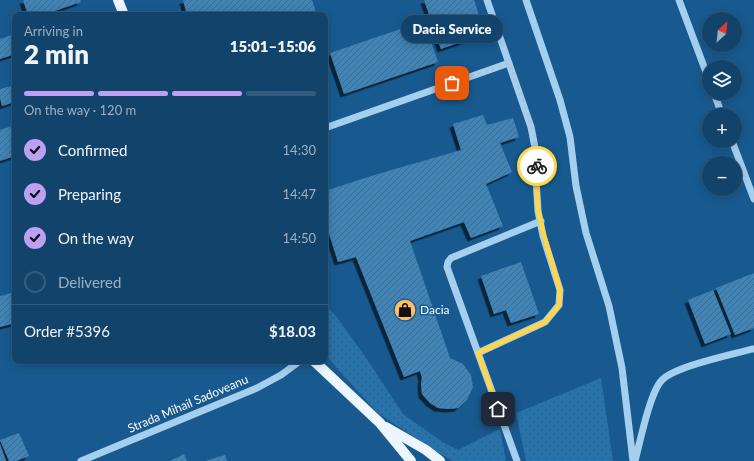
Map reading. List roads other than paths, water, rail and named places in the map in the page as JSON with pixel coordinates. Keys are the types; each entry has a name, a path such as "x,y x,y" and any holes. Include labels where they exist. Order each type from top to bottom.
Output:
{"main road":[{"path":"118,0 123,12"},
{"path":"317,364 380,423 411,461"},
{"path":"380,423 426,450 440,461"}],"street":[{"path":"478,353 545,322 559,305 560,290 538,210 536,179 537,158 531,127 487,0"},
{"path":"526,0 560,100 570,137 576,186 586,233 609,306 622,368 634,461"},
{"path":"679,0 702,61"},
{"path":"328,127 509,63"},
{"path":"735,148 754,200"},
{"path":"517,461 447,267 451,258 540,221"},
{"path":"634,461 652,398 662,380 679,370 754,349"},
{"name":"Strada Mihail Sadoveanu","path":"81,461 257,388 281,375 296,364"}],"place":[{"name":"Dacia Service","path":"452,83"},
{"name":"Dacia","path":"405,310"}]}
